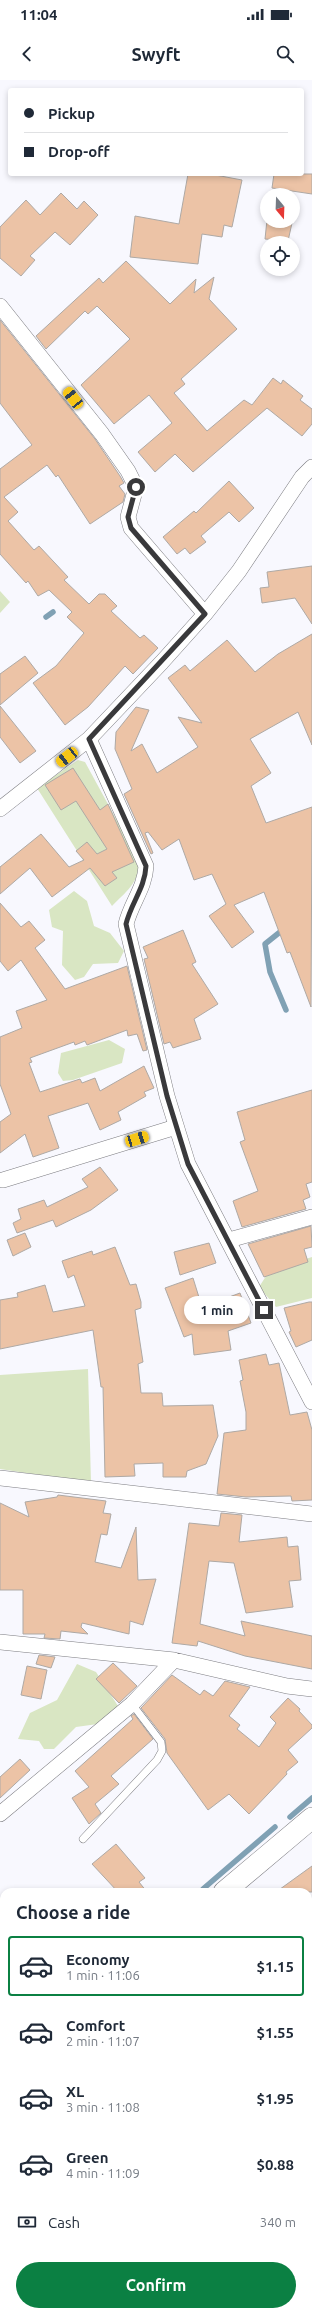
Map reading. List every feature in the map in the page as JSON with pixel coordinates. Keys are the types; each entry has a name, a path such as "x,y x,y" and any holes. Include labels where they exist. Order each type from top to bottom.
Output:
{"main road":[{"path":"229,1888 312,1818"}],"street":[{"path":"0,306 128,471 136,487 128,517 131,528 205,614"},
{"path":"0,809 89,739 205,614 239,571 287,502 302,477 312,467"},
{"path":"89,739 146,866 142,888 129,912 126,924 176,1128 188,1164 229,1240 312,1402"},
{"path":"3,1180 176,1128"},
{"path":"229,1240 312,1217"},
{"path":"0,1478 312,1514"},
{"path":"0,1642 174,1660 287,1686 312,1689"},
{"path":"0,1814 132,1704 174,1660"}],"lane":[{"path":"83,1839 157,1760 162,1751 161,1742 132,1704"}],"green space":[{"path":"0,591 10,602 0,613"},
{"path":"78,760 85,762 139,861 139,868 135,881 112,906 37,788"},
{"path":"74,891 87,901 94,926 110,933 124,951 118,963 93,964 84,977 75,980 62,965 63,931 52,927 49,910"},
{"path":"109,1040 125,1049 122,1063 73,1080 63,1081 58,1073 61,1053"},
{"path":"312,1257 312,1298 276,1307 259,1287 270,1270"},
{"path":"88,1369 91,1483 0,1469 0,1375"},
{"path":"77,1664 96,1672 118,1706 105,1723 76,1727 54,1749 44,1749 39,1741 18,1739 30,1713 57,1700"}],"building":[{"path":"304,174 312,174 312,194 300,192 300,188 272,188 274,176 304,176"},
{"path":"188,176 221,176 242,180 232,227 224,225 222,237 202,234 198,264 130,257 135,216 179,224"},
{"path":"61,193 77,209 84,201 98,215 70,245 55,232 30,256 35,260 21,276 0,258 0,227 26,200 40,215"},
{"path":"266,228 291,228 289,236 265,236"},
{"path":"126,261 170,304 196,279 194,293 214,277 209,299 237,329 181,379 185,384 174,393 207,431 244,400 252,405 273,378 281,384 283,380 303,396 300,400 312,409 312,424 302,436 267,408 193,472 175,454 155,472 138,452 172,423 149,395 114,424 81,385 130,339 97,306 88,314 85,311 46,349 36,336 99,278 103,283"},
{"path":"0,320 95,439 124,483 119,486 125,494 123,502 90,524 58,475 56,477 47,465 4,497 18,512 8,521 34,550 39,546 68,577 64,580 89,604 99,594 105,594 117,606 111,611 140,638 144,635 158,648 133,674 125,666 88,707 65,725 33,683 56,666 84,633 67,617 72,612 49,590 38,596 28,581 26,583 0,554 0,469 32,445 0,403"},
{"path":"229,481 254,508 239,522 229,512 201,536 206,542 190,554 185,548 177,554 163,537 194,511 196,513"},
{"path":"312,566 312,624 295,598 262,603 260,588 269,587 267,572"},
{"path":"312,634 312,745 298,712 250,739 271,773 251,786 266,823 312,807 311,1007 290,952 287,953 264,892 234,905 254,932 232,948 209,916 226,904 212,874 194,880 179,839 162,850 148,832 145,833 153,853 151,854 124,794 132,789 115,749 116,732 136,707 149,710 131,751 142,744 157,773 198,747 178,717 202,723 168,678 185,665 190,671 227,640 255,672 278,654"},
{"path":"25,656 38,673 0,705 0,674"},
{"path":"0,706 36,751 20,763 0,737"},
{"path":"73,768 100,810 108,804 134,862 112,872 117,878 105,886 90,868 52,897 30,868 0,894 0,867 41,834 69,867 84,860 76,851 87,842 97,854 107,849 76,801 61,810 45,785"},
{"path":"0,903 21,927 29,921 45,940 35,948 65,989 127,966 147,1050 143,1051 137,1034 128,1036 127,1030 87,1045 85,1041 75,1045 74,1042 30,1058 32,1062 29,1063 40,1092 80,1079 82,1083 95,1078 100,1091 144,1066 154,1088 144,1092 146,1096 118,1112 121,1120 100,1130 88,1103 48,1116 59,1148 33,1157 25,1134 0,1153 0,1122 11,1114 0,1084 0,1037 22,1028 16,1011 47,1000 21,960 8,971 0,961"},
{"path":"183,930 196,962 192,964 218,1004 194,1019 201,1039 173,1048 170,1042 164,1044 144,959 148,958 143,947"},
{"path":"312,1090 312,1182 306,1184 310,1197 303,1200 306,1209 242,1227 233,1201 258,1191 240,1142 245,1140 237,1112"},
{"path":"100,1167 118,1190 91,1210 56,1227 53,1220 17,1233 13,1223 21,1219 18,1209 44,1200 47,1207 88,1187 82,1179"},
{"path":"311,1226 312,1247 304,1249 308,1262 264,1277 248,1244"},
{"path":"25,1233 31,1247 13,1256 7,1240"},
{"path":"209,1243 216,1263 180,1275 174,1252"},
{"path":"115,1247 130,1285 136,1284 141,1302 141,1308 135,1310 143,1362 138,1364 141,1393 162,1393 163,1406 213,1405 218,1436 206,1464 187,1471 186,1477 163,1477 163,1463 134,1464 135,1476 105,1477 103,1387 101,1387 93,1330 0,1349 0,1300 18,1297 17,1293 45,1285 53,1312 85,1306 74,1275 68,1278 62,1261 92,1251 93,1255"},
{"path":"193,1278 202,1307 240,1293 251,1323 228,1331 231,1350 194,1355 192,1334 184,1337 165,1288"},
{"path":"312,1302 312,1340 296,1347 289,1332 291,1331 284,1308"},
{"path":"266,1354 269,1365 279,1363 290,1415 307,1412 312,1430 312,1500 292,1501 291,1496 246,1497 217,1494 224,1433 246,1430 246,1412 240,1381 243,1380 239,1360"},
{"path":"58,1495 106,1501 103,1513 111,1514 107,1535 101,1534 95,1562 121,1568 136,1527 138,1580 156,1579 143,1625 130,1621 129,1634 82,1623 81,1627 88,1634 61,1631 60,1639 44,1638 45,1634 23,1634 23,1590 0,1590 0,1503 29,1517 25,1502 57,1497"},
{"path":"221,1513 242,1515 239,1542 287,1537 288,1547 298,1546 301,1580 289,1581 293,1607 246,1613 234,1563 209,1561 200,1624 245,1636 241,1621 312,1636 312,1669 245,1656 198,1641 197,1646 172,1643 189,1523 219,1526"},
{"path":"39,1655 55,1657 51,1668 36,1664"},
{"path":"113,1663 137,1686 119,1703 96,1679"},
{"path":"27,1666 47,1670 41,1699 21,1695"},
{"path":"172,1675 200,1695 204,1690 213,1696 225,1681 250,1687 229,1716 240,1725 237,1729 259,1747 276,1723 270,1717 288,1698 300,1709 299,1711 312,1725 312,1728 288,1750 298,1762 286,1772 287,1774 249,1814 229,1794 208,1810 167,1753 165,1739 141,1708"},
{"path":"134,1714 153,1739 111,1776 119,1784 95,1804 101,1813 89,1824 72,1798 89,1787 75,1771 133,1719 131,1716"},
{"path":"20,1759 30,1770 0,1798 0,1777"},
{"path":"116,1844 145,1878 139,1882 144,1888 114,1888 92,1864"},
{"path":"312,1866 312,1888 282,1888"}],"waterway":[{"path":"46,617 53,612"},
{"path":"285,928 265,944 270,972 286,1010"},
{"path":"290,1817 312,1798"},
{"path":"204,1888 275,1827"}],"route":[{"path":"136,487 136,492 128,517 131,528 205,614 89,739 146,866 142,888 129,912 126,924 164,1088 176,1128 188,1164 229,1240 264,1310"}]}
